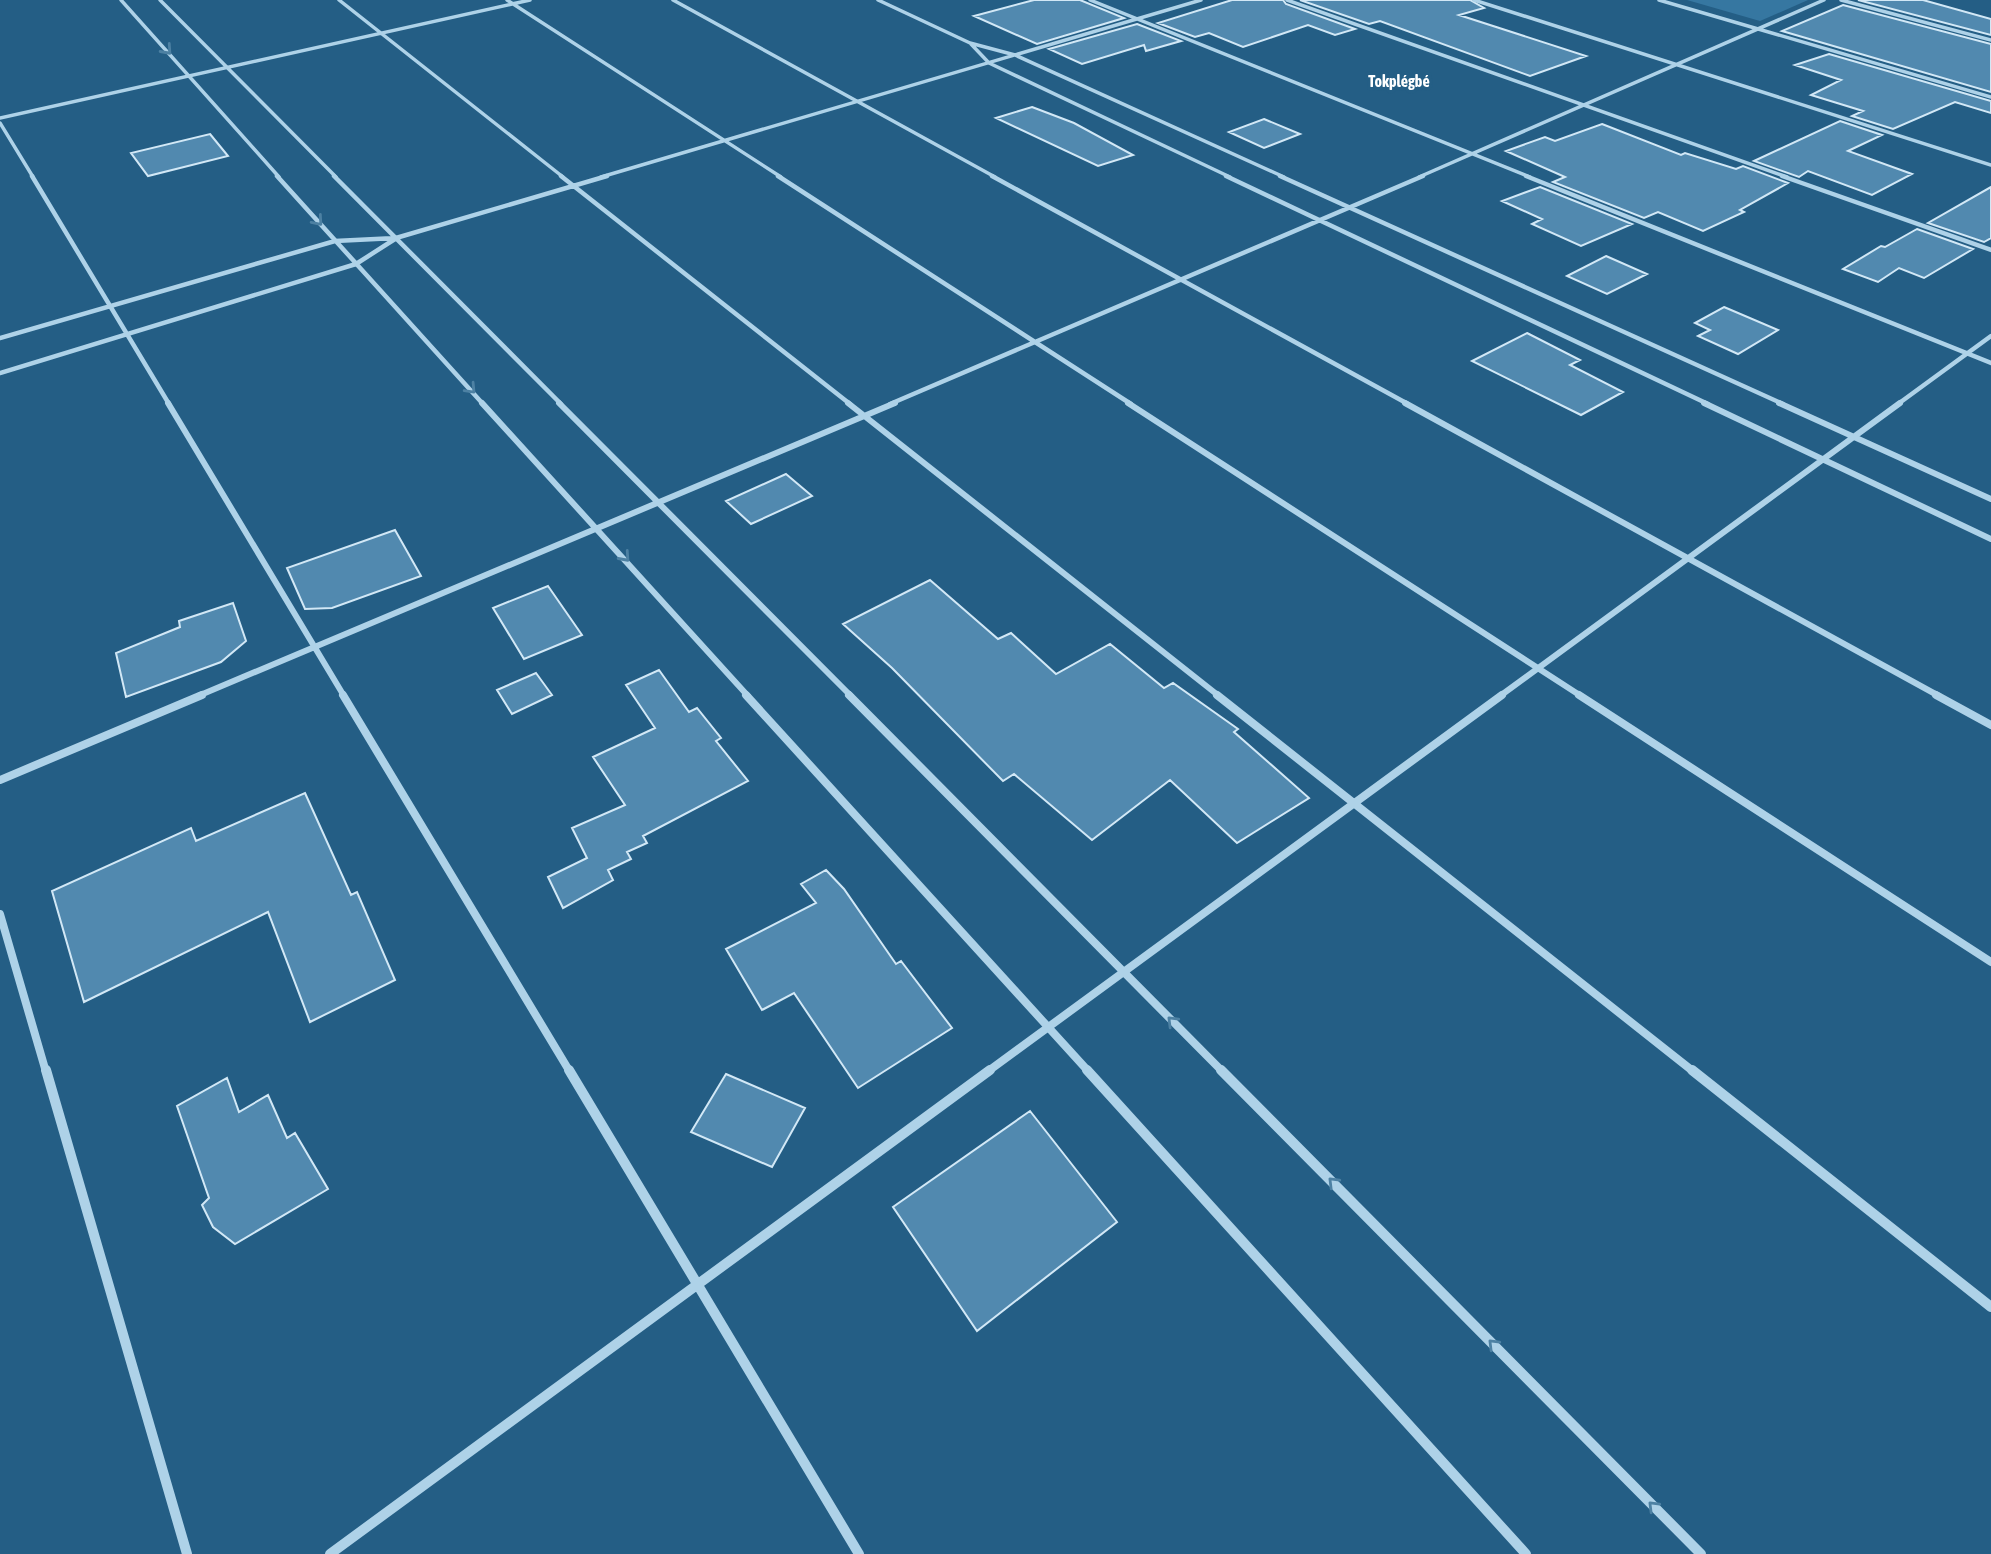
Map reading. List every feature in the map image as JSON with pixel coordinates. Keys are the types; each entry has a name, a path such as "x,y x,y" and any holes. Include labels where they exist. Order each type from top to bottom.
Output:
{"street":[{"path":"121,0 335,241 599,528 1527,1554"},
{"path":"160,0 1701,1554"},
{"path":"338,0 1991,1307"},
{"path":"530,0 510,2 0,120 109,307 859,1554"},
{"path":"673,0 1991,725"},
{"path":"877,0 970,43 1015,55 1991,499"},
{"path":"1090,0 1991,363"},
{"path":"0,338 335,241 396,238 1201,0"},
{"path":"1287,0 1991,250"},
{"path":"1474,0 1991,165"},
{"path":"1659,0 1991,97"},
{"path":"0,780 1183,281 1824,0"},
{"path":"1841,0 1991,40"},
{"path":"510,2 1991,962"},
{"path":"970,43 989,63 1991,539"},
{"path":"0,373 356,264 396,238"},
{"path":"330,1554 1991,336"},
{"path":"0,915 187,1554"}],"shaded area":[{"path":"1687,0 1808,0 1760,21"}],"building":[{"path":"1034,0 1080,0 1124,18 1037,44 974,16"},
{"path":"1232,0 1283,0 1286,4 1355,29 1335,35 1308,25 1243,47 1209,33 1195,37 1158,23"},
{"path":"1300,0 1470,0 1484,8 1459,15 1586,56 1530,76 1380,21 1369,24"},
{"path":"1858,0 1923,0 1991,19 1991,35"},
{"path":"1843,5 1991,44 1991,92 1782,31"},
{"path":"1137,24 1181,41 1146,51 1144,45 1082,64 1049,49"},
{"path":"1829,54 1991,101 1991,113 1955,102 1893,129 1852,116 1863,111 1811,95 1841,80 1795,65"},
{"path":"1032,107 1074,123 1133,155 1098,166 996,118"},
{"path":"1264,119 1300,134 1264,148 1229,132"},
{"path":"1840,121 1882,135 1848,151 1912,174 1872,195 1808,171 1799,177 1754,161"},
{"path":"1602,124 1681,155 1685,153 1736,169 1743,166 1788,183 1740,210 1744,212 1703,231 1658,212 1644,218 1553,182 1565,177 1506,151 1545,137 1555,141"},
{"path":"210,134 228,156 148,176 131,153"},
{"path":"1540,187 1632,224 1581,246 1532,224 1542,219 1502,201"},
{"path":"1991,187 1991,238 1984,242 1928,223"},
{"path":"1917,229 1973,249 1924,278 1899,268 1878,282 1843,269 1881,246 1885,247"},
{"path":"1606,256 1647,274 1607,294 1567,276"},
{"path":"1724,307 1778,330 1738,354 1698,336 1710,330 1695,323"},
{"path":"1527,333 1580,360 1570,365 1623,392 1581,415 1472,361"},
{"path":"786,474 812,496 751,524 726,501"},
{"path":"395,530 421,576 332,608 305,609 287,568"},
{"path":"930,580 998,639 1011,633 1056,674 1110,644 1164,688 1173,683 1238,729 1234,732 1309,798 1237,843 1170,780 1092,840 1014,774 1003,781 892,668 843,624"},
{"path":"548,586 582,635 524,659 493,608"},
{"path":"233,603 246,641 221,662 126,697 116,653 180,627 179,621"},
{"path":"659,670 689,712 697,708 721,738 716,741 748,781 643,836 647,843 627,852 631,859 608,870 613,880 563,908 548,877 587,858 572,828 625,805 593,757 655,728 626,685"},
{"path":"536,673 552,695 512,714 497,690"},
{"path":"305,793 351,895 357,892 395,980 310,1022 268,912 84,1002 52,891 191,828 196,841"},
{"path":"826,870 844,889 896,964 901,961 952,1028 858,1088 794,993 762,1010 726,949 816,903 801,884"},
{"path":"726,1074 805,1108 772,1167 691,1132"},
{"path":"227,1078 239,1112 268,1095 287,1138 295,1133 328,1189 235,1244 213,1227 202,1205 209,1198 177,1106"},
{"path":"1030,1111 1117,1222 977,1331 893,1207"}],"district":[{"name":"Tokplégbé","path":"1399,81"}]}
